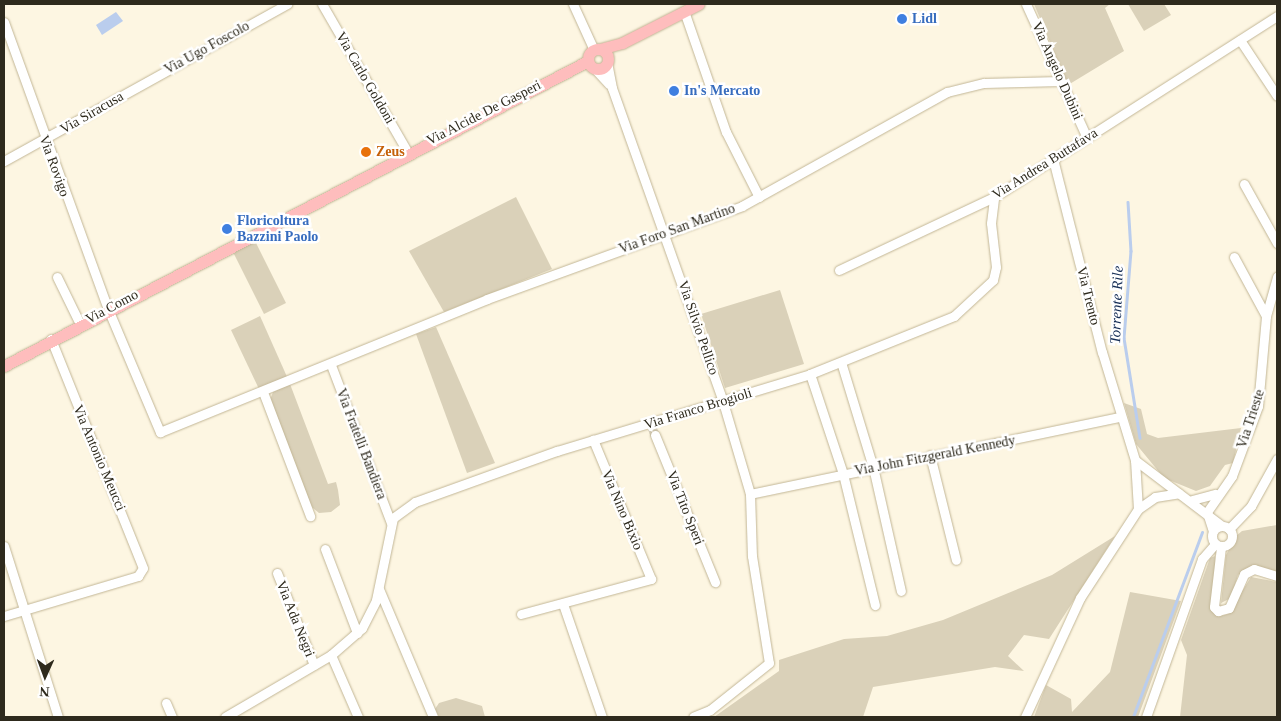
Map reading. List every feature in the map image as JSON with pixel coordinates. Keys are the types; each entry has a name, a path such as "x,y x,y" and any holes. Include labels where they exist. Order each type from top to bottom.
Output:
{"main road":[{"path":"597,50 622,43 699,4"},
{"path":"597,50 607,61 622,43"},
{"path":"591,64 597,50"},
{"name":"Via Alcide De Gasperi","path":"222,249 408,153 591,64 607,61"},
{"name":"Via Como","path":"4,366 51,339 222,249"}],"street":[{"name":"Via Ugo Foscolo","path":"154,78 287,4"},
{"name":"Via Carlo Goldoni","path":"322,4 408,153"},
{"path":"573,4 597,50"},
{"name":"Via Angelo Dubini","path":"1026,4 1087,138"},
{"path":"684,11 726,132 758,198"},
{"name":"Via Andrea Buttafava","path":"839,270 994,197 1277,16"},
{"name":"Via Rovigo","path":"4,22 54,166 108,309 160,432"},
{"path":"1240,40 1277,96"},
{"name":"Via Silvio Pellico","path":"607,61 612,88 723,402 750,494 752,556 769,662 710,710 693,717"},
{"name":"Via Silvio Pellico","path":"591,64 612,88"},
{"name":"Via Siracusa","path":"4,161 45,141 154,78"},
{"name":"Via Foro San Martino","path":"160,432 664,233 758,198 947,92 984,83 1060,81"},
{"name":"Via Trento","path":"1053,159 1120,417 1136,460 1139,488 1138,508"},
{"path":"1244,184 1277,243"},
{"name":"Via Franco Brogioli","path":"391,523 414,502 593,440 653,428 723,402 810,374 929,330 985,291 996,266 991,223 994,197"},
{"path":"1234,257 1266,316"},
{"path":"57,277 80,324"},
{"name":"Via Trieste","path":"1207,512 1215,494 1232,476 1258,406 1266,316 1277,277"},
{"name":"Via Antonio Meucci","path":"25,609 138,576 143,568 51,339"},
{"path":"841,362 873,467 902,591"},
{"name":"Via Fratelli Bandiera","path":"332,365 391,523"},
{"path":"810,374 843,474 874,605"},
{"path":"263,392 310,516"},
{"name":"Via John Fitzgerald Kennedy","path":"750,494 930,455 1120,417"},
{"name":"Via Tito Speri","path":"653,428 715,582"},
{"name":"Via Nino Bixio","path":"563,604 651,579 593,440"},
{"path":"930,455 956,560"},
{"path":"1213,531 1226,528 1251,506 1277,459"},
{"name":"Via Trento","path":"1136,460 1156,479 1192,500 1207,512"},
{"path":"1156,479 1151,498 1139,488 1156,479"},
{"name":"Via Trento","path":"1025,717 1080,598 1138,508 1151,498 1179,493"},
{"path":"1192,500 1215,494"},
{"path":"1146,717 1202,559 1218,545 1230,542 1226,528 1207,512"},
{"path":"1207,512 1218,545 1214,607 1218,610 1229,608 1244,574 1254,569 1277,576"},
{"path":"225,717 331,655 358,633 376,600 391,523"},
{"path":"4,546 58,717"},
{"path":"325,549 358,633"},
{"name":"Via Ada Negri","path":"277,573 314,665"},
{"path":"379,589 433,717"},
{"path":"521,614 563,604 602,717"},
{"path":"4,616 25,609"},
{"path":"331,655 358,717"},
{"path":"166,703 172,717"}],"shaded area":[{"path":"1034,4 1110,4 1105,8 1124,51 1068,85"},
{"path":"1128,4 1164,4 1171,15 1144,31"},
{"path":"516,197 552,269 444,312 409,251"},
{"path":"254,239 286,303 264,314 232,250"},
{"path":"780,290 804,364 725,388 701,314"},
{"path":"260,316 288,379 259,389 231,330"},
{"path":"436,327 495,463 467,473 416,334"},
{"path":"290,384 328,484 336,482 340,505 331,512 319,513 308,504 270,400 273,392"},
{"path":"1124,403 1141,409 1147,434 1158,438 1241,428 1233,463 1225,465 1210,486 1196,491 1164,478 1136,444"},
{"path":"1277,525 1277,572 1251,566 1238,575 1231,598 1221,603 1226,555 1236,536 1242,531"},
{"path":"1115,536 1049,639 1024,635 1008,656 1024,671 995,667 873,687 863,717 714,717 779,671 779,660 844,639 887,636 943,620 1052,575"},
{"path":"1215,556 1215,613 1221,616 1228,614 1251,577 1277,582 1277,717 1180,717 1187,655 1181,640 1210,558"},
{"path":"1130,592 1181,601 1138,717 1034,717 1046,685 1071,699 1072,712 1110,672"},
{"path":"456,698 482,706 485,717 439,717 435,709 439,703"}],"water":[{"path":"116,12 123,21 102,35 96,25"}],"waterway":[{"name":"Torrente Rile","path":"1128,202 1131,251 1124,338 1140,438"},
{"name":"Torrente Rile","path":"1133,717 1202,532"}],"tunnel":[{"path":"652,427 655,435"}],"place":[{"name":"Lidl","path":"902,19"},
{"name":"In's Mercato","path":"674,91"},
{"name":"Zeus","path":"366,152"},
{"name":"Floricoltura Bazzini Paolo","path":"227,229"}]}
